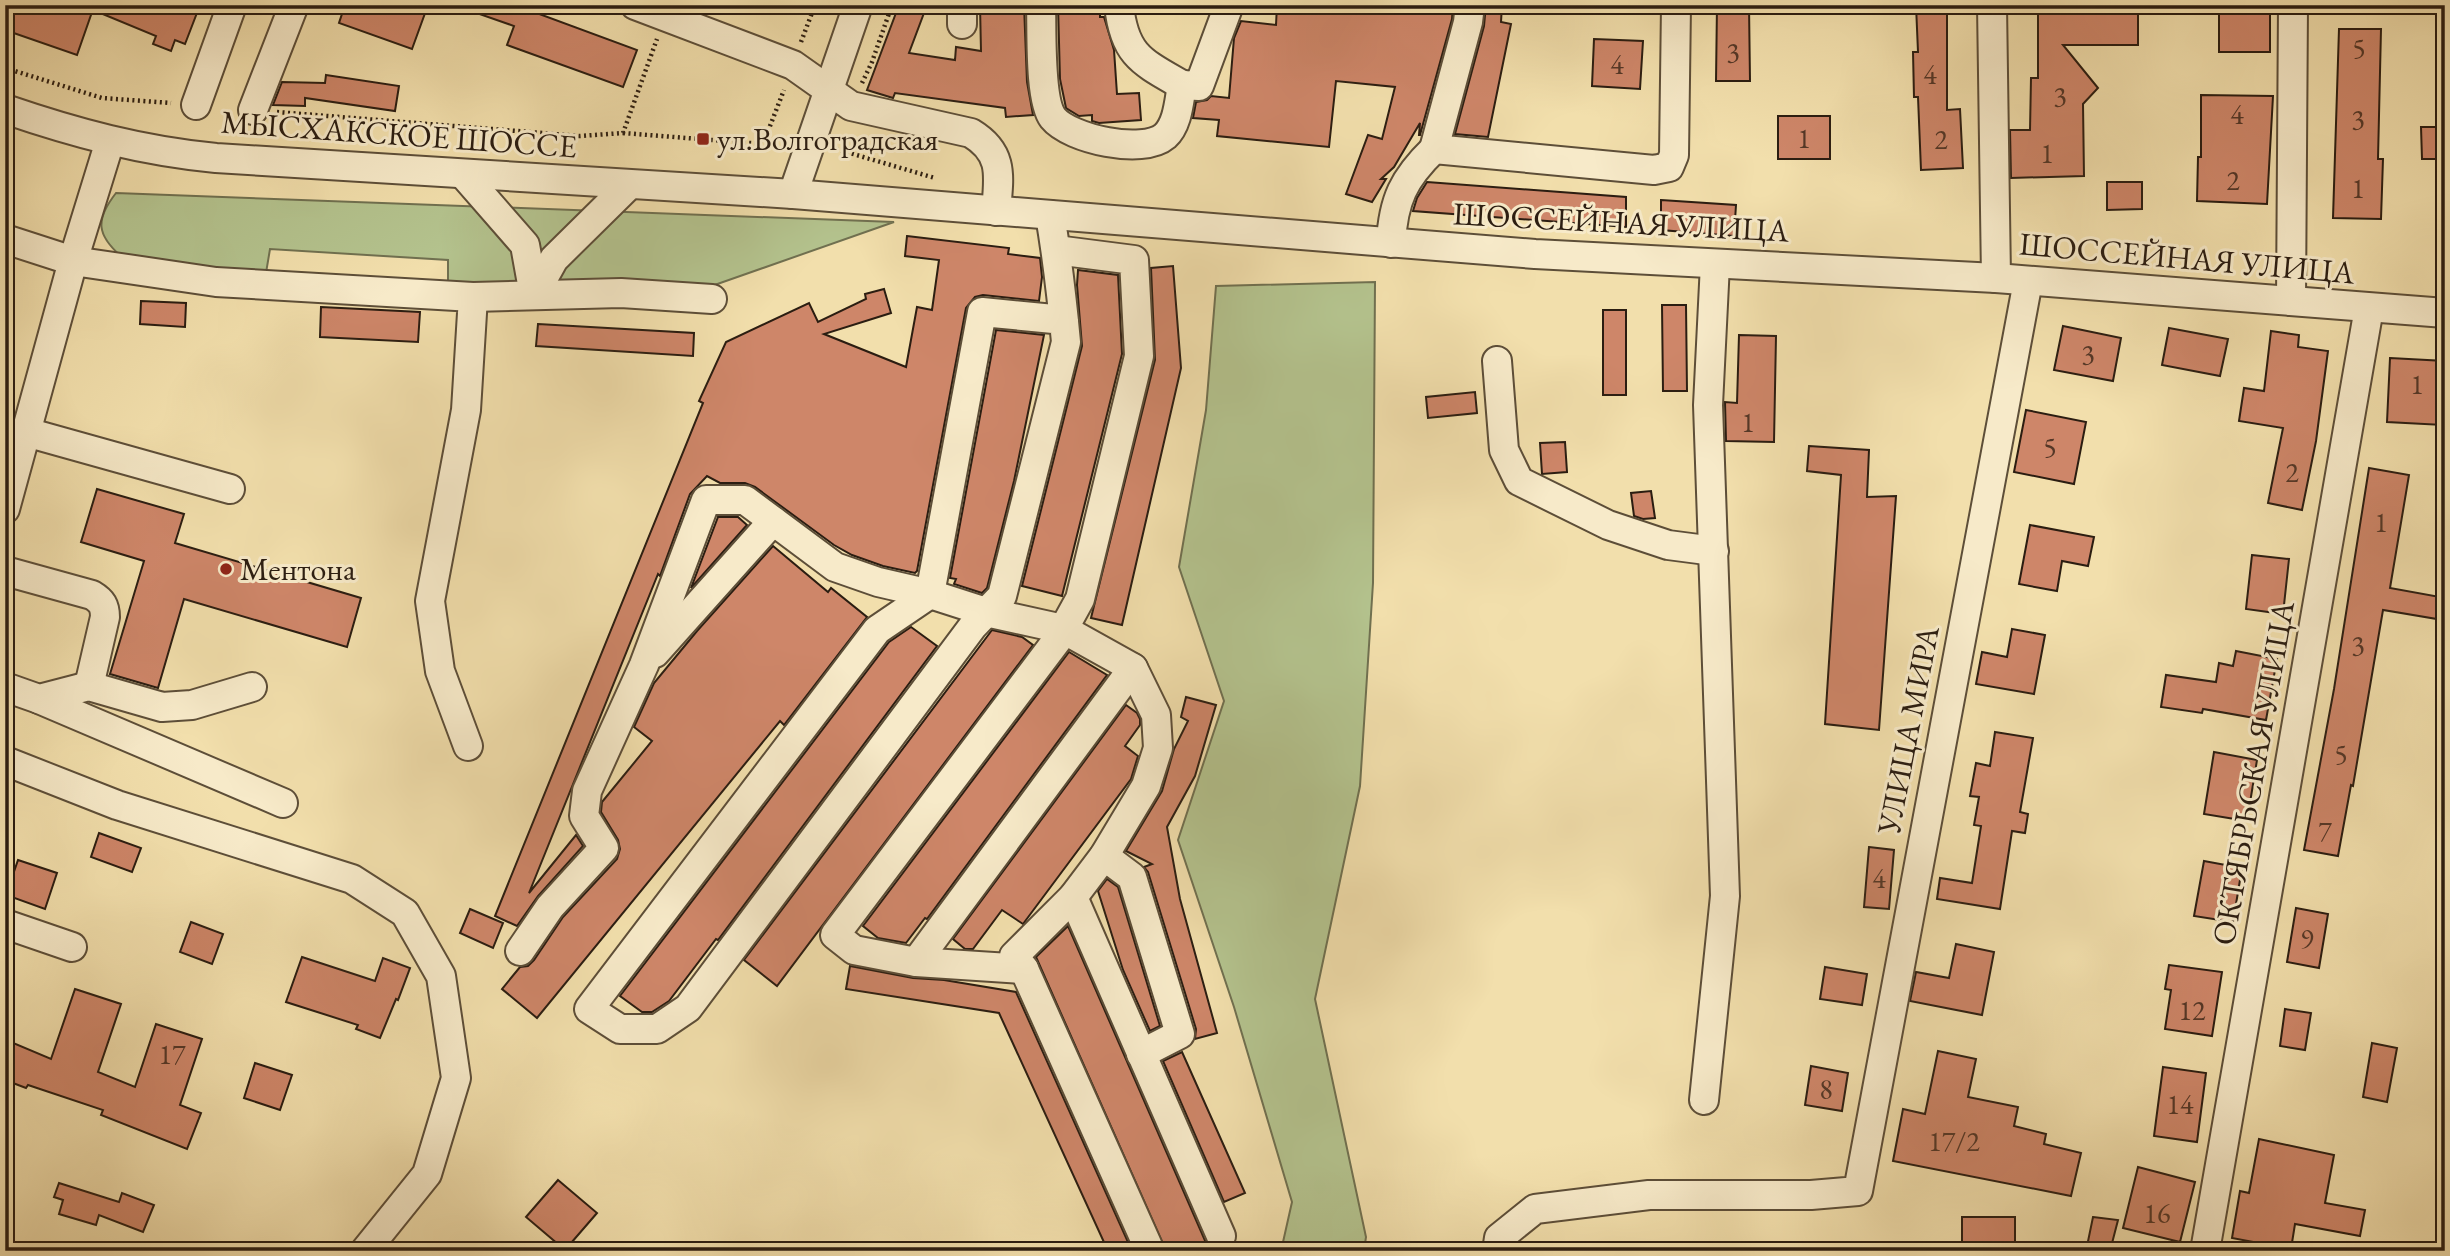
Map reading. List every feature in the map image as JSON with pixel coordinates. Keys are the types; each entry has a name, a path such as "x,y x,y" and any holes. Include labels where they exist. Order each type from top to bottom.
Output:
{"street":[{"path":"196,105 232,5"},
{"path":"253,110 294,5"},
{"path":"635,5 793,65 840,99 971,133 987,143 997,162 996,211"},
{"path":"793,194 840,99 858,5"},
{"path":"1041,5 1045,100 1053,118 1069,130 1124,145 1148,144 1165,136 1174,120 1182,85"},
{"path":"1119,5 1126,38 1135,54 1182,85 1199,86 1229,5"},
{"path":"1391,243 1392,218 1400,192 1415,168 1434,149 1468,22 1470,5"},
{"path":"1434,149 1654,170 1669,167 1674,155 1676,5"},
{"path":"1993,5 1996,278"},
{"path":"2291,301 2293,5"},
{"name":"МЫСХАКСКОЕ ШОССЕ","path":"5,109 110,141 166,153 464,175 793,194"},
{"path":"5,509 73,261 110,141"},
{"path":"464,175 525,245 534,295"},
{"path":"534,295 554,259 629,185"},
{"name":"ШОССЕЙНАЯ УЛИЦА","path":"793,194 1535,254 1996,278 2445,313"},
{"path":"1050,215 1056,250 1064,320 1066,342 1002,596 973,626 688,1008 657,1029 620,1029 589,1009 877,630 930,594 982,312 1064,320"},
{"path":"5,239 73,261 216,282 473,297 621,293 712,299"},
{"path":"1024,969 916,962 854,950 835,935 1063,629 1080,599 1139,356 1134,260 1056,250"},
{"path":"1704,1100 1724,896 1708,405 1715,264"},
{"name":"УЛИЦА МИРА","path":"1497,1251 1500,1238 1535,1209 1649,1195 1811,1195 1858,1191 2028,281"},
{"path":"468,746 440,671 430,601 466,410 473,297"},
{"name":"ОКТЯБРЬСКАЯ УЛИЦА","path":"2205,1251 2370,308"},
{"path":"1497,361 1504,450 1519,481 1608,524 1668,545 1714,551"},
{"path":"26,432 230,489"},
{"path":"520,951 550,907 604,848 584,816 587,791 644,665 706,500 745,500 835,567 986,612 1063,629 1133,668 1156,715 1158,748 1146,786 1104,856 1073,897 1014,956 1024,969 1150,1251"},
{"path":"644,665 773,521"},
{"path":"5,571 92,595 100,600 105,608 105,617 89,686"},
{"path":"916,962 1133,668"},
{"path":"39,699 89,686 162,708 192,705 252,687"},
{"path":"5,687 283,803"},
{"path":"5,761 117,805 352,879 405,913 441,976 456,1078 426,1174 365,1251"},
{"path":"1104,856 1132,877 1180,1034 1141,1054"},
{"path":"1073,897 1221,1236"},
{"path":"5,924 72,947"}],"path":[{"path":"836,150 840,99 872,62 892,5"},
{"path":"623,133 665,16"},
{"path":"5,68 102,98 196,105"},
{"path":"253,110 580,136 623,133 763,144"}],"green space":[{"path":"116,193 894,222 689,294 448,283 448,260 270,249 266,273 123,258 108,242 101,227 104,211"},
{"path":"1375,282 1373,583 1360,786 1315,999 1366,1237 1364,1251 1281,1251 1292,1202 1234,1007 1178,840 1224,701 1179,567 1206,410 1216,286"}],"building":[{"path":"5,5 74,5 92,12 77,55 5,30"},
{"path":"81,5 200,5 185,44 175,40 171,51 153,44 156,36"},
{"path":"345,5 428,5 412,49 339,23"},
{"path":"463,5 515,5 637,50 623,87 507,45 514,26 462,8"},
{"path":"899,5 927,5 909,53 955,60 956,47 981,51 980,5 1024,5 1027,82 1033,115 1006,117 1005,108 895,93 893,98 867,90"},
{"path":"1058,5 1100,5 1100,17 1104,17 1114,50 1117,94 1139,93 1141,120 1099,123 1092,121 1092,115 1079,116 1066,108 1060,79"},
{"path":"1277,5 1453,5 1452,19 1420,135 1420,123 1394,167 1381,179 1386,179 1372,202 1346,194 1368,135 1382,139 1395,87 1336,81 1329,147 1217,136 1219,120 1193,118 1196,102 1207,100 1211,96 1229,98 1234,38 1241,21 1276,25"},
{"path":"1486,5 1502,5 1501,22 1511,24 1488,137 1455,134 1484,26"},
{"path":"1717,5 1749,5 1750,81 1716,81"},
{"path":"1916,5 1947,5 1947,110 1960,109 1963,168 1921,170 1918,97 1914,97 1913,52 1918,52"},
{"path":"2038,5 2138,5 2138,45 2063,45 2098,88 2083,104 2084,176 2011,178 2010,130 2030,130 2031,78 2038,78"},
{"path":"2270,12 2270,52 2219,52 2219,13"},
{"path":"2339,29 2381,29 2378,159 2383,159 2381,219 2333,218"},
{"path":"1594,39 1643,41 1640,89 1592,86"},
{"path":"326,75 399,86 395,111 305,98 305,106 273,105 282,82 325,83"},
{"path":"2201,95 2273,96 2267,204 2197,201 2198,157 2201,157"},
{"path":"1778,116 1830,116 1830,159 1778,159"},
{"path":"2421,127 2445,127 2445,159 2422,159"},
{"path":"1427,182 1626,197 1626,227 1413,211"},
{"path":"2107,182 2142,182 2142,209 2107,210"},
{"path":"1661,200 1736,205 1734,236 1661,230"},
{"path":"907,236 1009,248 1008,254 1040,258 1042,277 1039,301 983,295 975,297 966,308 917,571 915,573 883,566 852,555 834,545 755,487 745,483 720,483 707,476 690,494 660,576 658,574 529,893 576,835 583,846 538,896 517,926 495,916 703,403 699,401 726,342 809,303 818,322 866,299 865,294 884,289 891,313 824,334 906,367 917,307 932,310 939,260 905,256"},
{"path":"1173,266 1181,368 1122,625 1091,618 1155,360 1151,268"},
{"path":"1078,270 1118,275 1122,354 1062,596 1022,586 1082,346"},
{"path":"141,301 186,303 185,327 140,324"},
{"path":"1662,305 1686,305 1687,391 1663,391"},
{"path":"321,307 420,312 418,342 320,337"},
{"path":"1603,310 1626,310 1626,395 1603,395"},
{"path":"538,324 694,333 693,356 536,346"},
{"path":"2063,326 2121,338 2113,381 2054,370"},
{"path":"2169,328 2228,339 2220,376 2162,365"},
{"path":"996,330 1044,335 1014,481 987,588 982,593 954,584 956,579 950,578"},
{"path":"2271,331 2299,335 2298,347 2328,351 2316,441 2302,510 2268,503 2283,428 2239,421 2244,388 2264,391"},
{"path":"1739,335 1776,336 1774,442 1726,441 1725,402 1737,403"},
{"path":"2390,358 2445,361 2443,425 2387,422"},
{"path":"1475,392 1477,413 1428,418 1426,397"},
{"path":"2026,410 2086,422 2074,484 2014,472"},
{"path":"1565,442 1567,472 1542,474 1540,443"},
{"path":"1809,446 1869,450 1867,497 1896,496 1879,730 1825,724 1841,475 1807,471"},
{"path":"2369,468 2409,475 2390,588 2440,597 2437,619 2383,610 2353,786 2351,785 2338,856 2304,850 2334,689"},
{"path":"97,489 184,514 175,543 361,598 347,647 184,599 158,688 110,674 144,561 81,542"},
{"path":"1651,491 1655,518 1643,519 1634,516 1631,493"},
{"path":"718,517 738,517 747,525 691,588"},
{"path":"2030,525 2094,537 2088,566 2062,561 2057,591 2019,584"},
{"path":"773,546 828,592 831,588 867,617 784,725 780,721 537,1018 502,989 520,967 528,966 534,960 563,917 617,859 620,849 618,840 601,812 602,802 652,741 634,727 654,683"},
{"path":"2252,555 2289,559 2283,614 2246,609"},
{"path":"911,627 937,646 718,940 716,939 669,1001 652,1012 642,1012 620,996 889,642"},
{"path":"2012,629 2045,635 2034,694 1976,684 1982,652 2007,657"},
{"path":"992,630 1022,637 1033,645 777,986 744,960"},
{"path":"2236,651 2277,659 2266,720 2203,709 2202,713 2161,707 2166,675 2216,682 2219,663 2233,666"},
{"path":"1069,652 1107,675 927,919 925,918 906,943 878,938 863,926"},
{"path":"1186,697 1216,705 1195,776 1167,827 1180,899 1217,1033 1195,1039 1196,1029 1148,872 1144,867 1152,864 1126,851 1162,791 1174,749 1188,721 1181,717"},
{"path":"1126,705 1137,713 1140,719 1140,725 1125,746 1138,756 1131,779 1023,924 1002,910 973,949 965,949 953,939"},
{"path":"1995,732 2033,738 2020,812 2028,814 2025,833 2012,831 2000,909 1937,899 1940,878 1972,883 1981,826 1974,825 1979,797 1970,796 1976,763 1990,766"},
{"path":"2214,752 2257,760 2247,821 2204,814"},
{"path":"99,833 141,848 132,872 91,857"},
{"path":"1869,847 1894,850 1889,909 1864,907"},
{"path":"18,860 57,873 45,909 6,895"},
{"path":"2204,861 2242,868 2233,922 2194,916"},
{"path":"1107,879 1118,887 1160,1026 1150,1031 1123,970 1098,891"},
{"path":"2296,908 2328,914 2319,968 2287,962"},
{"path":"470,909 503,923 493,948 460,933"},
{"path":"191,922 223,934 212,964 180,952"},
{"path":"1068,926 1206,1243 1214,1251 1166,1251 1036,957"},
{"path":"1956,944 1994,952 1982,1015 1910,1001 1916,972 1949,978"},
{"path":"302,957 375,981 383,958 410,968 380,1038 356,1029 358,1025 286,1002"},
{"path":"2169,965 2222,972 2212,1036 2165,1029 2171,990 2165,989"},
{"path":"850,966 913,978 944,980 1016,992 1132,1251 1108,1251 999,1013 846,989"},
{"path":"1825,967 1867,974 1862,1005 1820,999"},
{"path":"75,989 121,1004 98,1072 135,1087 156,1024 202,1039 180,1105 201,1113 187,1149 101,1115 103,1110 5,1080 5,1056 11,1042 51,1059"},
{"path":"2285,1009 2311,1013 2305,1050 2280,1046"},
{"path":"2372,1043 2397,1048 2387,1102 2363,1097"},
{"path":"1938,1051 1976,1059 1968,1097 2018,1107 2014,1126 2046,1134 2044,1144 2081,1153 2071,1196 1893,1161 1903,1109 1925,1114"},
{"path":"1182,1052 1245,1193 1224,1202 1163,1061"},
{"path":"255,1063 292,1075 280,1110 244,1098"},
{"path":"1811,1066 1848,1073 1842,1111 1805,1105"},
{"path":"2163,1067 2206,1073 2197,1142 2154,1136"},
{"path":"2259,1139 2334,1155 2325,1203 2365,1210 2360,1236 2295,1224 2291,1249 2232,1238 2240,1191 2249,1193"},
{"path":"2138,1167 2195,1182 2180,1242 2123,1228"},
{"path":"558,1180 597,1213 565,1250 526,1217"},
{"path":"59,1183 119,1202 122,1193 154,1205 143,1232 99,1215 96,1225 59,1214 63,1200 54,1197"},
{"path":"1962,1217 2015,1217 2015,1244 1962,1244"},
{"path":"2093,1217 2118,1220 2110,1251 2086,1251"}],"place":[{"name":"ул.Волгоградская","path":"703,139"},
{"name":"Ментона","path":"226,569"}]}
